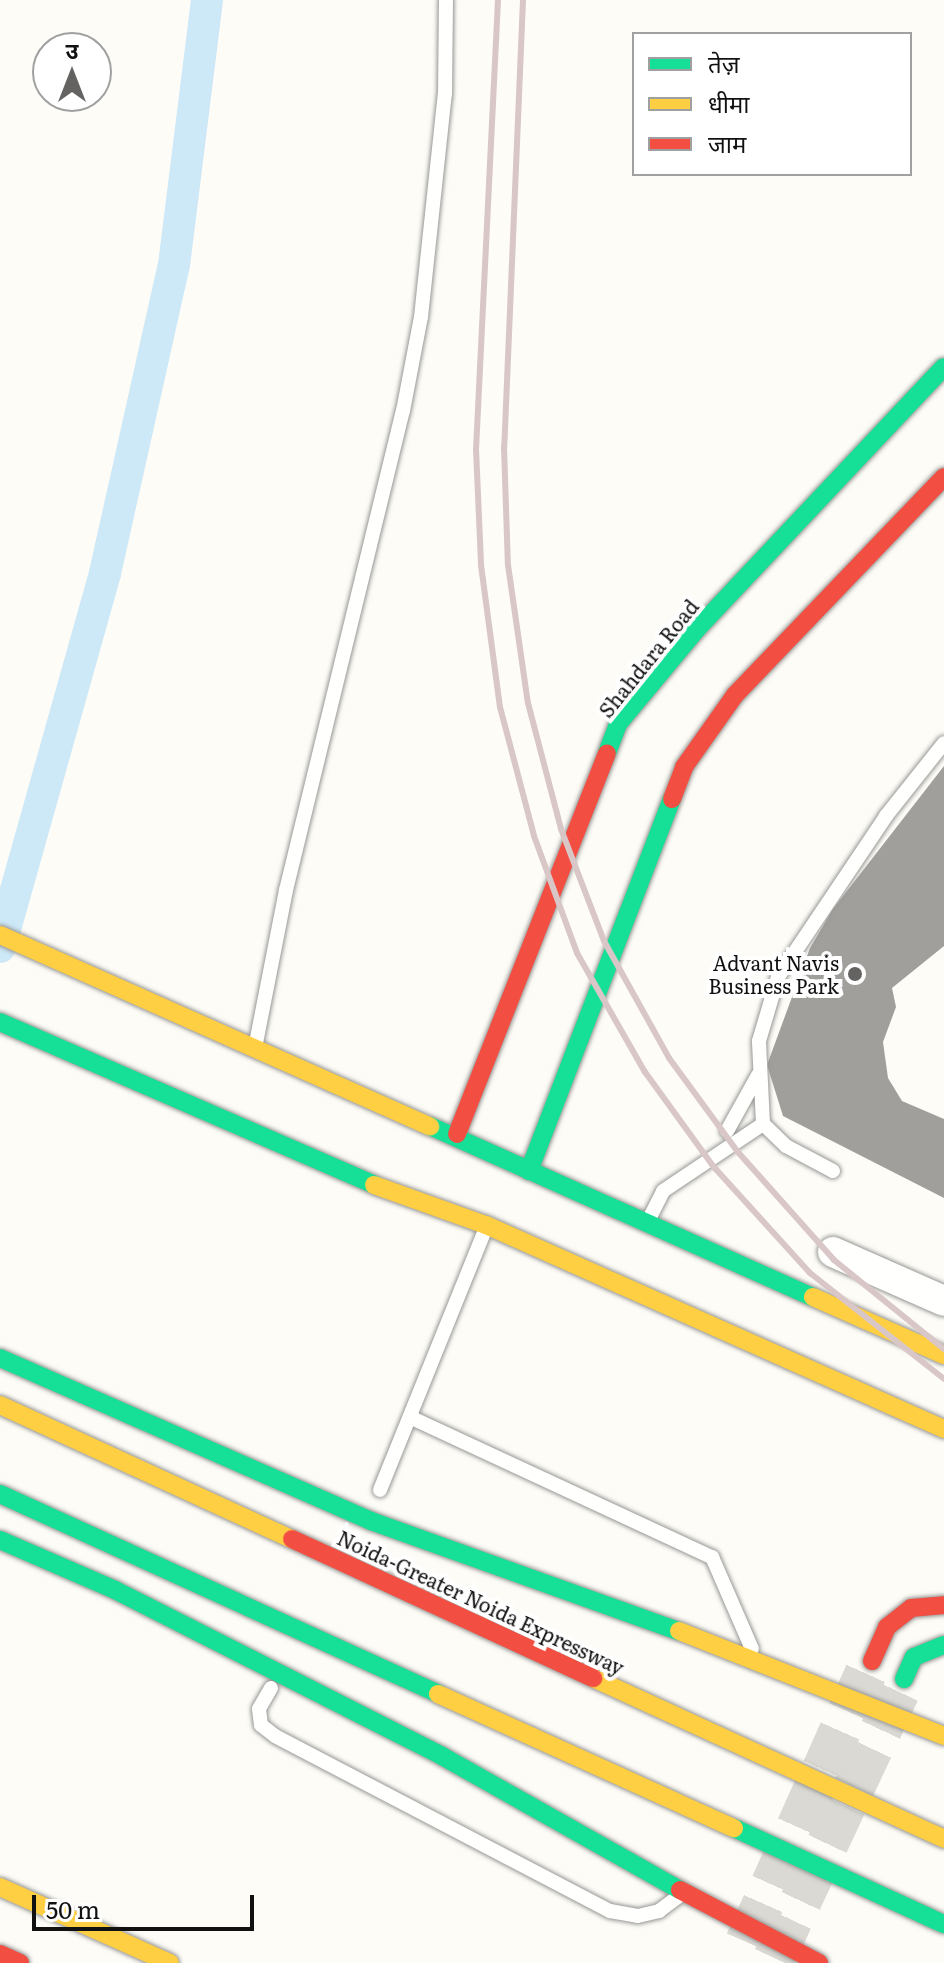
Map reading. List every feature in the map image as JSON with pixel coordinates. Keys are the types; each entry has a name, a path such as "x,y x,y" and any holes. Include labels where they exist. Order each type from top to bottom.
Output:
{"main road":[{"name":"Shahdara Road","path":"457,1134 618,724 696,630 944,367"},
{"path":"529,1171 684,767 735,695 944,477"},
{"path":"0,935 457,1134 529,1171 944,1355"},
{"path":"0,1022 428,1208 486,1225 944,1429"},
{"path":"0,1358 168,1436 371,1521 756,1659 944,1736"},
{"name":"Noida-Greater Noida Expressway","path":"0,1405 944,1839"},
{"path":"0,1494 944,1924"},
{"path":"0,1540 115,1590 442,1756 684,1893 819,1963"},
{"path":"872,1661 887,1627 911,1608 944,1605"},
{"path":"904,1679 914,1657 944,1645"},
{"path":"2,1888 170,1963"},
{"path":"0,1955 20,1963"}],"street":[{"path":"833,1252 944,1301"}],"lane":[{"path":"255,1047 290,875 403,411 421,317 445,94 446,0"},
{"path":"833,1171 786,1146 763,1124 758,1075 759,1041 778,977 886,816 944,743"},
{"path":"727,1131 758,1075"},
{"path":"647,1223 663,1191 763,1124"},
{"path":"380,1490 412,1418 486,1225"},
{"path":"412,1418 712,1557 725,1578 756,1659"},
{"path":"271,1688 259,1709 261,1725 275,1736 610,1911 638,1916 659,1911 684,1893"}],"building":[{"name":"Advant Navis Business Park","path":"944,766 944,946 892,988 896,1007 883,1042 888,1078 902,1101 944,1119 944,1198 783,1116 767,1065 810,948 833,909"}],"waterway":[{"path":"0,947 105,573 174,265 207,0"}],"tunnel":[{"path":"746,1942 869,1666"},
{"path":"774,1958 904,1680"}],"railway":[{"path":"498,0 476,449 481,565 500,707 534,836 577,953 645,1072 713,1166 810,1273 944,1379"},
{"path":"523,0 504,447 508,565 528,703 561,829 604,941 669,1058 737,1151 834,1260 944,1349"}],"traffic: fast":[{"path":"607,753 618,724 696,630 944,367"},
{"path":"529,1171 672,799"},
{"path":"0,1022 374,1185"},
{"path":"430,1126 813,1297"},
{"path":"0,1358 371,1521 679,1631"},
{"path":"0,1494 438,1694"},
{"path":"0,1540 115,1590 442,1756 680,1890"},
{"path":"904,1679 914,1657 944,1645"},
{"path":"734,1828 944,1924"}],"traffic: slow":[{"path":"0,935 430,1126"},
{"path":"374,1185 486,1225 944,1429"},
{"path":"813,1297 944,1355"},
{"path":"0,1405 292,1539"},
{"path":"679,1631 944,1736"},
{"path":"593,1678 944,1839"},
{"path":"438,1694 734,1828"},
{"path":"0,1887 170,1963"}],"traffic: jam":[{"path":"672,799 684,767 735,695 944,477"},
{"path":"457,1134 607,753"},
{"path":"292,1539 593,1678"},
{"path":"872,1661 887,1627 911,1608 944,1605"},
{"path":"680,1890 819,1963"},
{"path":"0,1954 20,1963"}],"place":[{"name":"Advant Navis Business Park","path":"855,974"}]}
